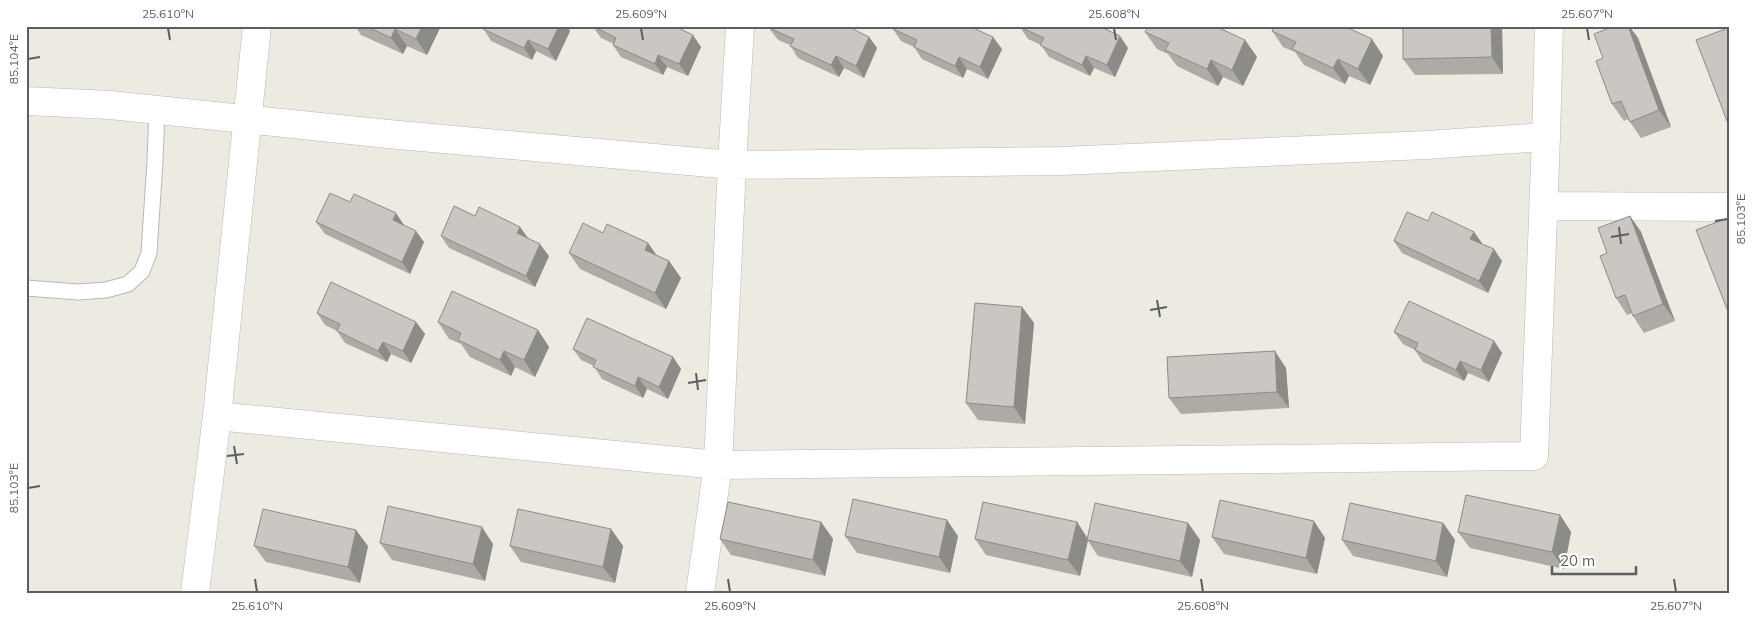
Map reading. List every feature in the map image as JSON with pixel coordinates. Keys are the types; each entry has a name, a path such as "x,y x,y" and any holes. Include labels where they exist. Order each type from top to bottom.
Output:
{"street":[{"path":"194,593 217,416 249,119 257,26"},
{"path":"700,593 718,465 740,26"},
{"path":"217,416 718,465 1534,456 1549,26"},
{"path":"26,101 157,109 398,135 732,165 1062,161 1416,145 1546,137"},
{"path":"1544,206 1729,207"}],"lane":[{"path":"26,288 78,292 106,290 128,284 142,271 149,253 156,161 157,109"}],"building":[{"path":"366,26 422,26 416,39 395,29 391,38"},
{"path":"484,26 559,26 548,49 528,40 524,48 483,29"},
{"path":"593,26 674,26 693,35 679,64 658,55 655,64 613,45 616,38"},
{"path":"770,26 847,26 869,37 856,66 836,56 831,65 790,46 794,39 769,28"},
{"path":"894,26 969,26 993,37 980,67 959,57 955,66 914,47 917,40 893,29"},
{"path":"1021,26 1099,26 1120,36 1107,65 1086,56 1082,65 1040,45 1044,38"},
{"path":"1148,26 1215,26 1245,40 1232,70 1211,60 1207,69 1165,50 1169,43 1145,32"},
{"path":"1274,26 1344,26 1372,39 1358,69 1338,59 1333,68 1292,49 1296,42 1272,31"},
{"path":"1403,26 1491,26 1492,57 1403,59"},
{"path":"1614,26 1628,26 1659,110 1630,122 1621,101 1612,104 1596,61 1603,58 1594,34"},
{"path":"1728,28 1729,30 1729,126 1696,40"},
{"path":"330,193 350,202 354,194 396,213 393,220 416,231 402,262 316,222"},
{"path":"454,206 475,216 479,207 520,227 517,233 540,244 526,276 441,236"},
{"path":"1407,212 1428,221 1432,212 1474,232 1470,239 1494,249 1479,281 1394,241"},
{"path":"1630,216 1663,304 1633,316 1625,295 1616,298 1600,256 1607,253 1598,228"},
{"path":"1729,219 1729,314 1696,230"},
{"path":"583,223 603,233 607,224 648,243 645,250 669,261 655,293 569,253"},
{"path":"331,282 416,322 403,351 383,342 378,351 337,331 340,324 317,313"},
{"path":"452,291 538,330 524,360 504,351 500,360 458,340 461,333 438,322"},
{"path":"1409,301 1494,341 1481,370 1460,361 1456,370 1415,350 1418,343 1394,332"},
{"path":"975,303 1022,307 1014,407 966,403"},
{"path":"587,318 673,357 659,387 638,377 635,386 593,367 596,360 573,349"},
{"path":"1275,351 1277,392 1169,398 1167,357"},
{"path":"1466,495 1560,515 1552,552 1458,532"},
{"path":"853,499 947,520 939,557 845,536"},
{"path":"1220,500 1314,521 1306,558 1212,537"},
{"path":"728,502 821,522 813,560 720,539"},
{"path":"983,502 1077,522 1068,560 975,539"},
{"path":"1095,503 1188,523 1180,561 1087,540"},
{"path":"1350,503 1443,523 1436,561 1342,540"},
{"path":"388,506 482,527 473,564 380,543"},
{"path":"263,509 356,530 348,567 254,546"},
{"path":"518,509 611,529 603,567 510,546"}]}
